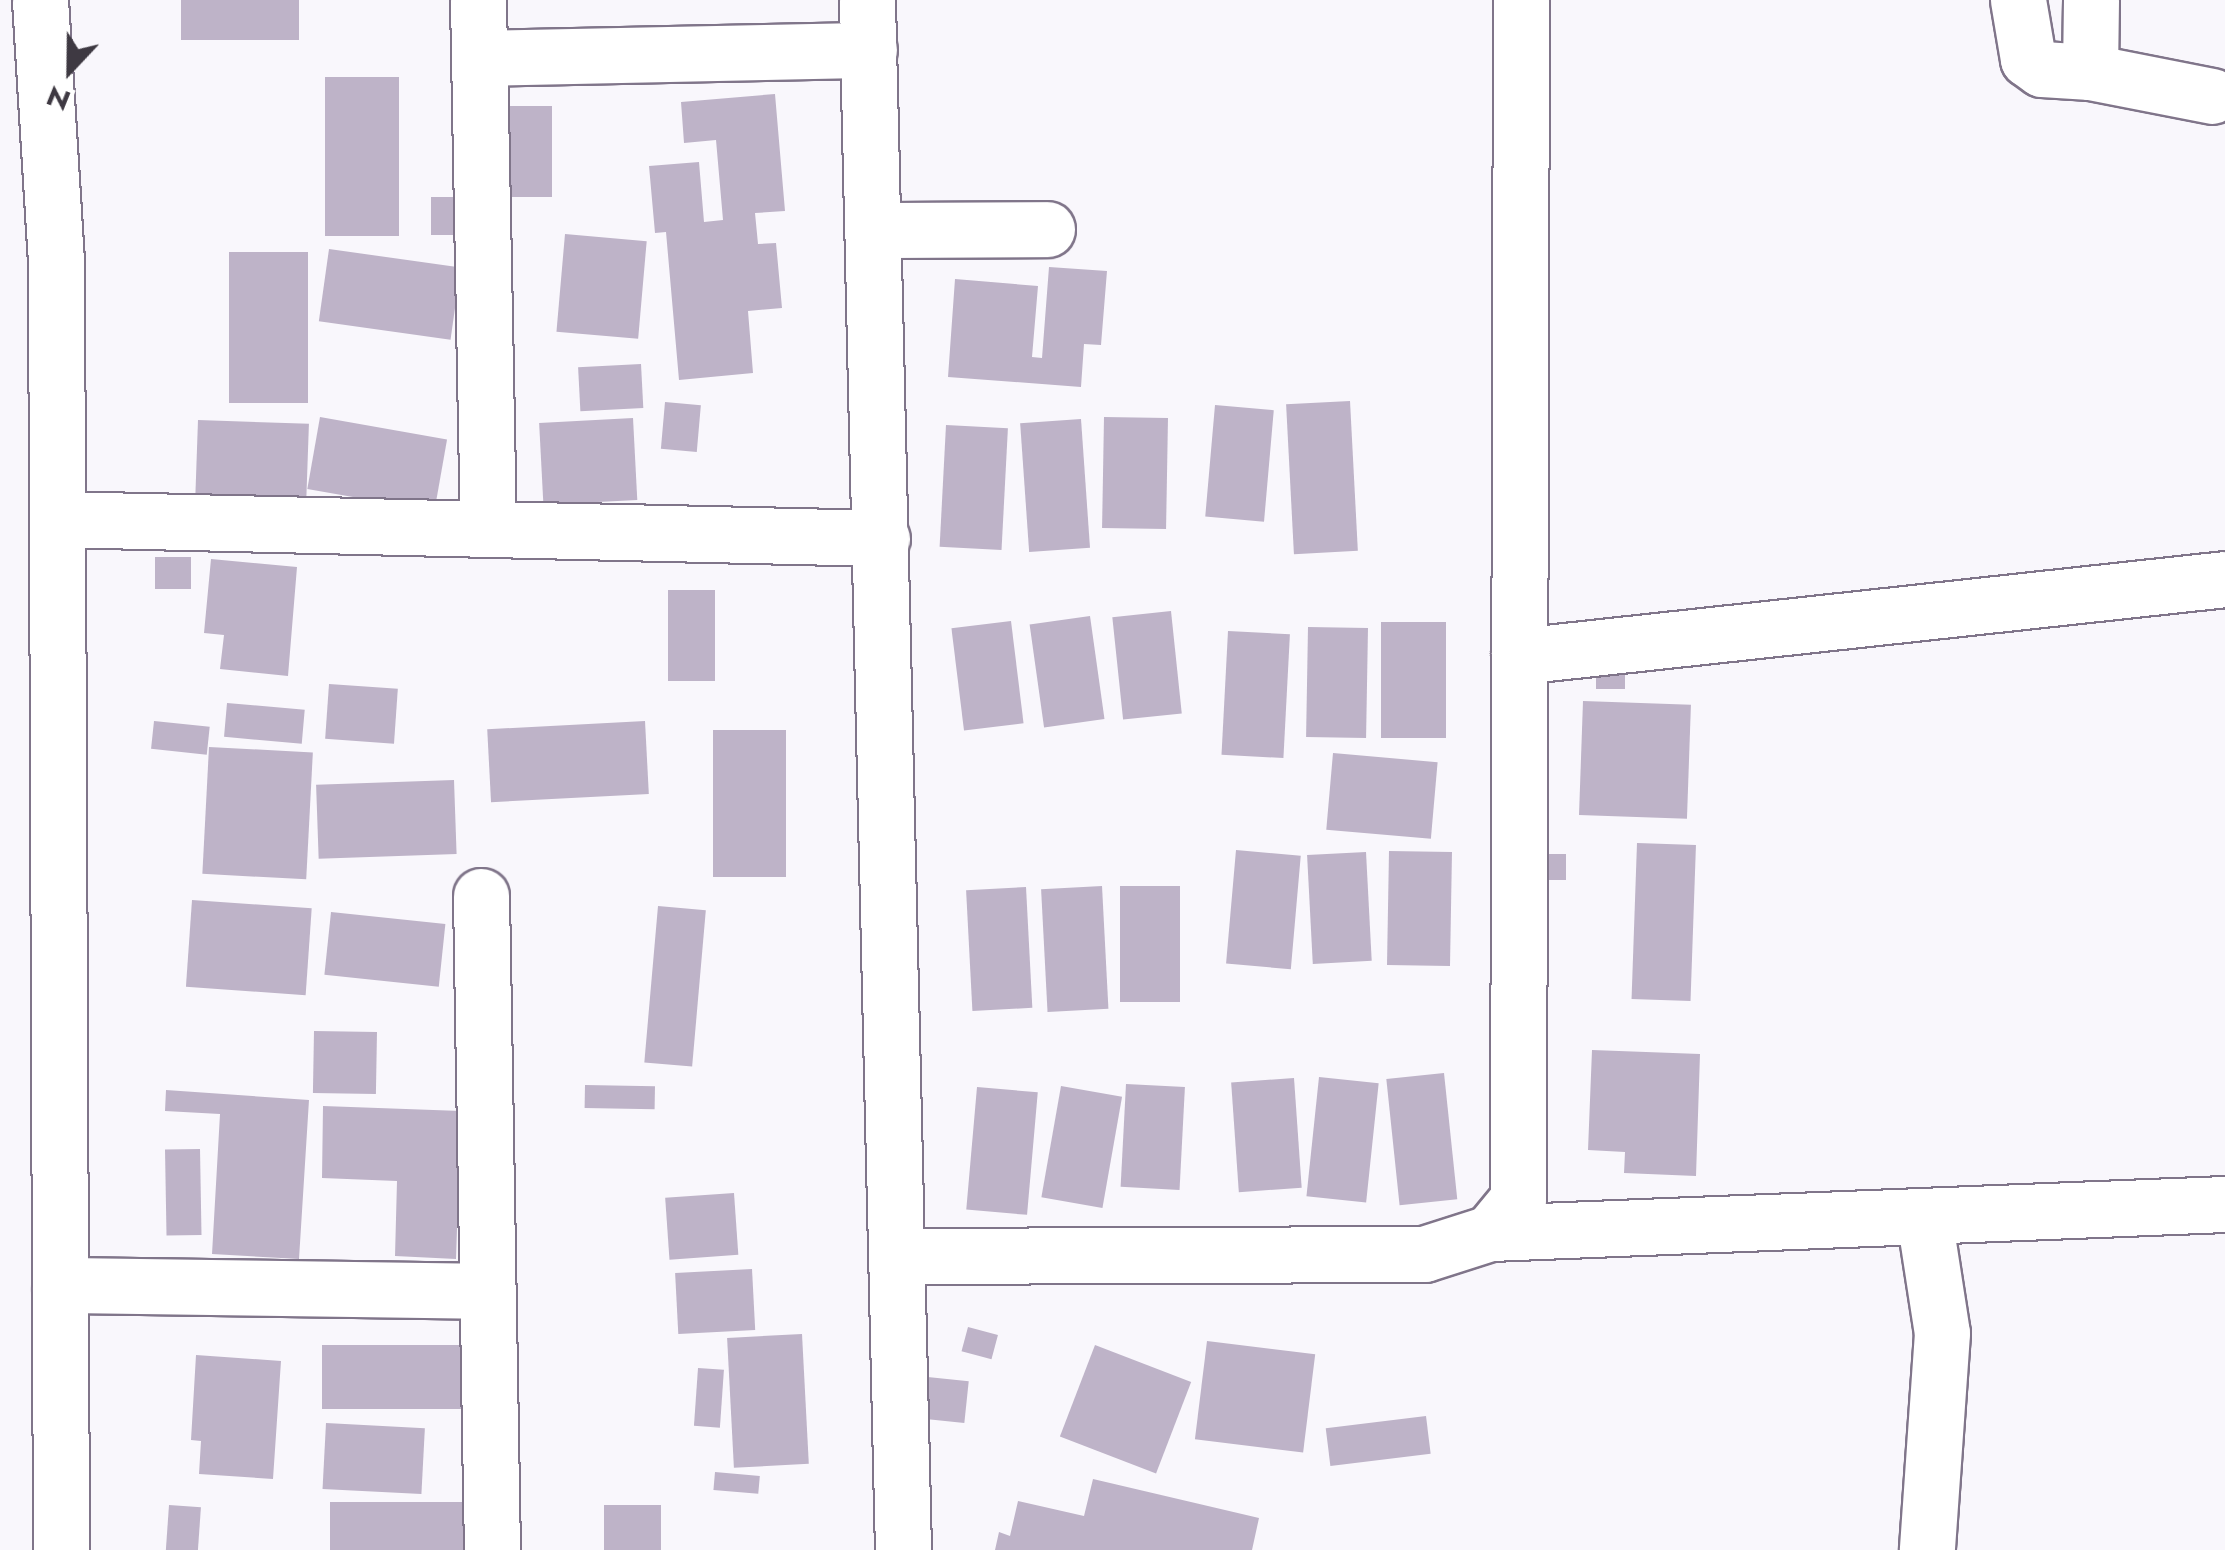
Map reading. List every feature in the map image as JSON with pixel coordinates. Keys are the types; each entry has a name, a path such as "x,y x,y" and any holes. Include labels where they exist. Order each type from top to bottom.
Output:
{"street":[{"path":"40,0 56,259 61,1550"},
{"path":"478,0 488,529"},
{"path":"1490,1232 1518,1198 1521,0"},
{"path":"2018,0 2028,58 2042,69 2090,72 2212,96"},
{"path":"2090,72 2091,0"},
{"path":"480,58 868,25 901,1256 903,1550"},
{"path":"874,230 1048,230"},
{"path":"58,519 882,538"},
{"path":"1520,656 2225,580"},
{"path":"481,896 492,1550"},
{"path":"901,1256 1424,1254 1490,1232 2225,1204"},
{"path":"1924,1217 1942,1333 1927,1550"},
{"path":"60,1284 486,1291"}],"building":[{"path":"181,0 299,0 299,40 181,40"},
{"path":"325,77 399,77 399,236 325,236"},
{"path":"775,94 785,211 755,213 758,244 776,243 782,308 748,311 753,373 679,380 666,232 655,233 649,166 699,162 704,222 723,220 716,140 684,143 681,102"},
{"path":"508,106 552,106 552,197 508,197"},
{"path":"431,197 460,197 460,235 431,235"},
{"path":"565,234 647,241 638,339 556,332"},
{"path":"329,249 461,268 451,340 319,321"},
{"path":"229,252 308,252 308,403 229,403"},
{"path":"1049,267 1107,271 1101,345 1084,344 1081,387 948,377 955,279 1038,286 1032,357 1042,358"},
{"path":"641,364 643,408 580,411 578,367"},
{"path":"1350,401 1358,551 1294,554 1286,404"},
{"path":"665,402 701,405 697,452 661,449"},
{"path":"1215,405 1274,410 1264,522 1205,517"},
{"path":"320,417 447,439 434,511 307,489"},
{"path":"1104,417 1168,418 1166,529 1102,528"},
{"path":"633,418 637,500 543,505 539,423"},
{"path":"1081,419 1090,548 1029,552 1020,423"},
{"path":"198,420 309,424 306,503 195,499"},
{"path":"946,425 1008,428 1002,550 940,547"},
{"path":"155,557 191,557 191,589 155,589"},
{"path":"211,559 297,567 288,676 220,669 224,635 204,633"},
{"path":"668,590 715,590 715,681 668,681"},
{"path":"1171,611 1182,713 1123,720 1112,617"},
{"path":"1090,616 1104,719 1044,727 1030,624"},
{"path":"1011,621 1024,723 964,731 951,628"},
{"path":"1381,622 1446,622 1446,738 1381,738"},
{"path":"1308,627 1368,628 1366,738 1306,737"},
{"path":"1228,631 1290,634 1283,758 1222,755"},
{"path":"1596,665 1625,665 1625,689 1596,689"},
{"path":"329,684 398,689 394,744 325,739"},
{"path":"1583,701 1691,705 1687,819 1579,815"},
{"path":"227,703 305,710 302,744 224,737"},
{"path":"154,721 210,727 207,755 151,749"},
{"path":"645,721 649,794 491,802 487,729"},
{"path":"713,730 786,730 786,877 713,877"},
{"path":"209,747 313,752 306,879 202,874"},
{"path":"1333,753 1438,762 1431,839 1326,830"},
{"path":"454,780 457,854 319,859 316,785"},
{"path":"1637,843 1696,845 1691,1001 1632,999"},
{"path":"1236,850 1301,856 1291,969 1226,964"},
{"path":"1389,851 1452,852 1450,966 1387,965"},
{"path":"1366,852 1372,961 1313,964 1307,855"},
{"path":"1524,854 1566,854 1566,880 1524,880"},
{"path":"1102,886 1108,1009 1048,1012 1041,889"},
{"path":"1120,886 1180,886 1180,1002 1120,1002"},
{"path":"1026,887 1032,1008 972,1011 966,890"},
{"path":"192,900 312,908 306,995 186,987"},
{"path":"658,906 706,910 692,1067 644,1062"},
{"path":"331,912 445,924 439,987 324,975"},
{"path":"314,1031 377,1032 376,1094 313,1093"},
{"path":"1592,1050 1700,1054 1696,1176 1624,1173 1625,1152 1588,1150"},
{"path":"1444,1073 1457,1199 1400,1205 1386,1079"},
{"path":"1319,1077 1379,1083 1366,1203 1306,1196"},
{"path":"1294,1078 1302,1188 1239,1192 1231,1082"},
{"path":"1126,1084 1185,1087 1180,1190 1121,1187"},
{"path":"585,1085 655,1086 655,1109 585,1108"},
{"path":"1061,1086 1122,1097 1102,1208 1041,1197"},
{"path":"977,1087 1038,1092 1027,1215 966,1210"},
{"path":"166,1090 309,1100 299,1259 212,1254 220,1114 165,1111"},
{"path":"323,1106 461,1111 456,1259 395,1256 397,1181 322,1178"},
{"path":"200,1149 202,1235 167,1236 165,1150"},
{"path":"734,1193 738,1255 669,1260 665,1198"},
{"path":"752,1269 755,1330 678,1334 675,1273"},
{"path":"968,1327 998,1335 991,1359 962,1351"},
{"path":"802,1334 809,1464 734,1468 727,1338"},
{"path":"1207,1341 1315,1354 1303,1453 1195,1439"},
{"path":"322,1345 464,1345 464,1409 322,1409"},
{"path":"1095,1345 1191,1382 1156,1473 1060,1436"},
{"path":"196,1355 281,1361 273,1479 199,1474 201,1441 191,1440"},
{"path":"698,1368 724,1370 720,1428 694,1426"},
{"path":"918,1376 969,1381 964,1423 914,1418"},
{"path":"1426,1416 1431,1454 1330,1466 1326,1428"},
{"path":"326,1423 425,1428 421,1494 323,1489"},
{"path":"715,1472 760,1476 758,1494 713,1490"},
{"path":"1093,1479 1259,1518 1252,1550 995,1550 999,1532 1010,1536 1018,1501 1084,1516"},
{"path":"330,1502 466,1502 466,1550 330,1550"},
{"path":"169,1505 201,1507 198,1550 166,1550"},
{"path":"604,1505 661,1505 661,1550 604,1550"}]}
